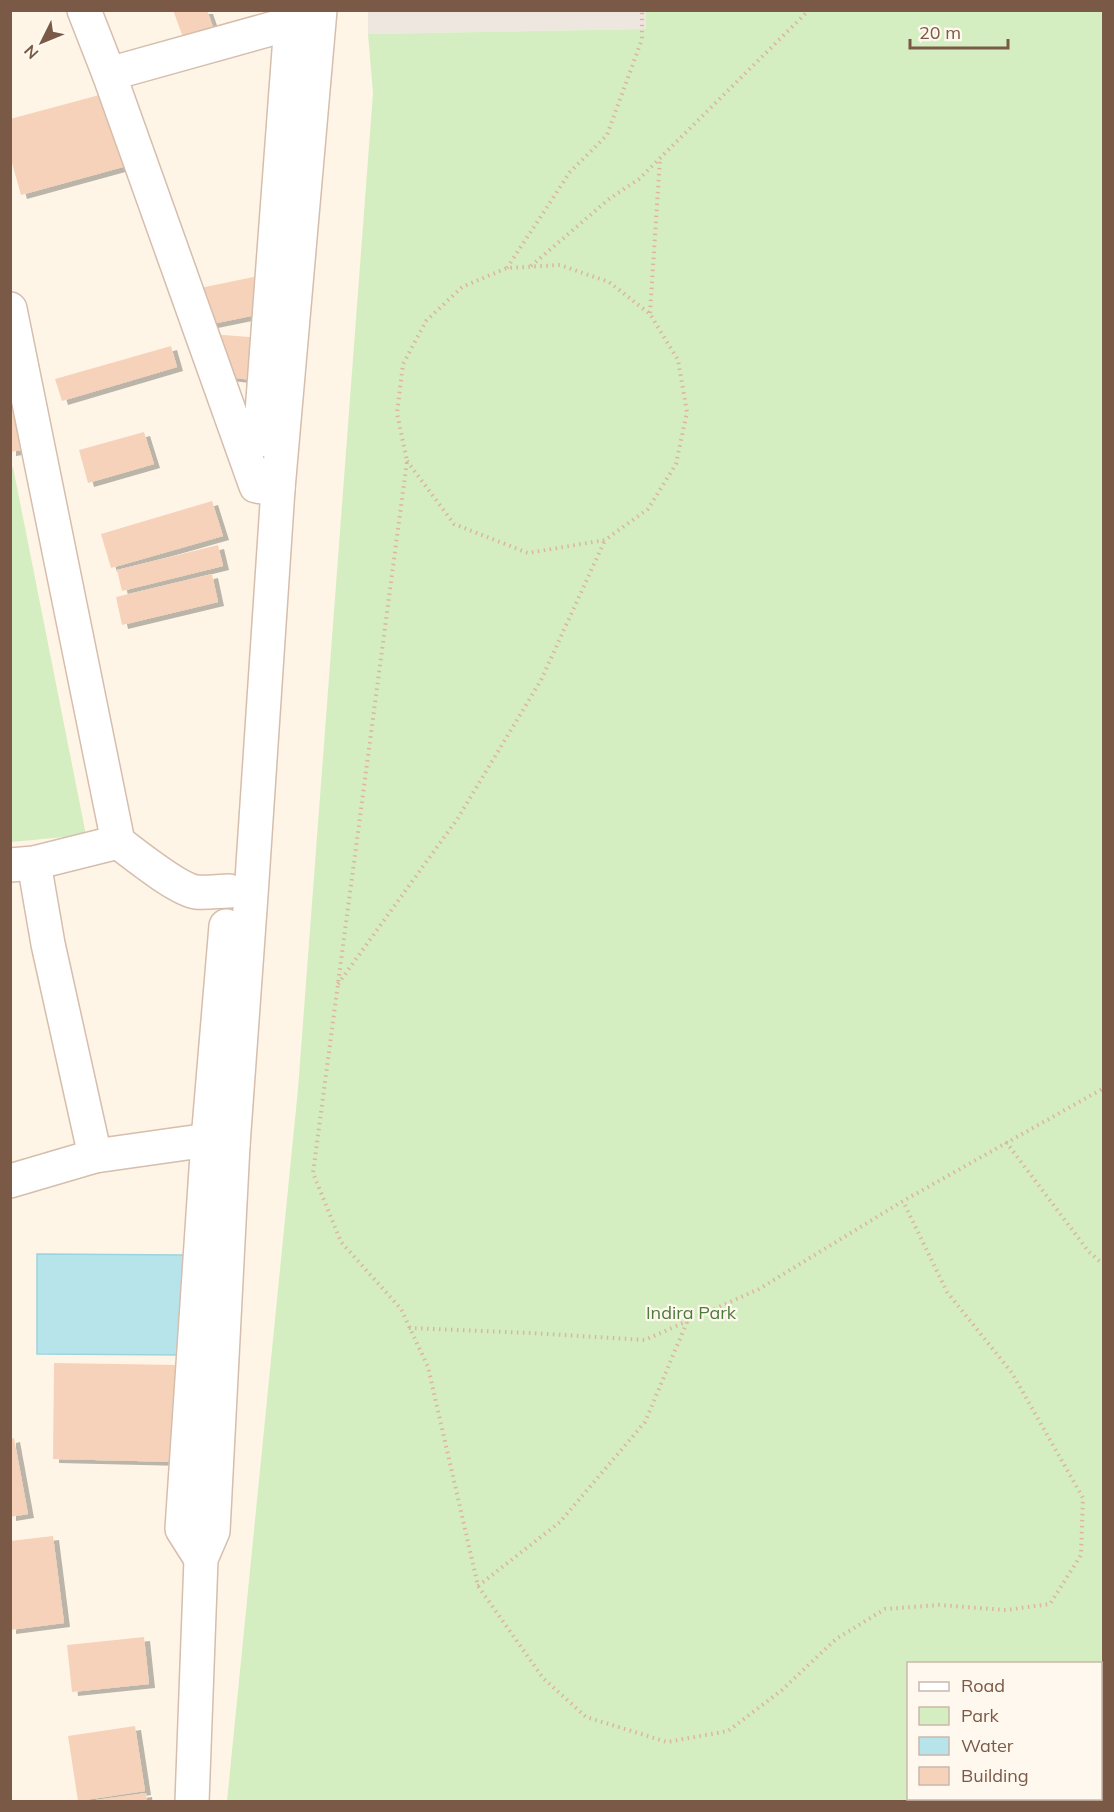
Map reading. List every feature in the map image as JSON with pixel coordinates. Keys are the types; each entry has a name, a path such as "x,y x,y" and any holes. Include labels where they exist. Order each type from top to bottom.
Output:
{"street":[{"path":"84,10 267,487 229,891 221,1143"},
{"path":"109,74 301,15 279,177 251,896 221,1143 182,1529 201,1559 192,1802"},
{"path":"10,309 118,842 181,886 195,892 229,891"},
{"path":"95,1156 48,944 22,864 118,842"},
{"path":"10,1181 95,1156 221,1143"}],"path":[{"path":"507,268 570,172 607,135 642,39 642,10"},
{"path":"531,267 609,199 639,179 809,10"},
{"path":"650,314 660,159"},
{"path":"407,461 454,524 475,533 528,553 605,540 648,509 676,464 687,412 678,360 650,314 609,282 560,265 507,268 462,287 426,321 404,364 397,413 407,461 313,1173 341,1242 401,1309 428,1367 477,1586 543,1678 586,1718 667,1742 728,1731 782,1690 836,1639 885,1609 939,1605 1006,1610 1050,1604 1081,1555 1083,1498 1012,1373 947,1292 903,1201"},
{"path":"338,985 458,818 542,680 605,540"},
{"path":"409,1328 645,1340 759,1289 903,1201 1104,1088"},
{"path":"1006,1142 1089,1252 1104,1265"},
{"path":"477,1586 560,1522 645,1422 687,1322"}],"shaded area":[{"path":"368,11 646,11 646,29 368,34"}],"green space":[{"name":"Indira Park","path":"646,10 1103,11 1103,1801 227,1801 298,1089 373,93 368,34 646,29"},
{"path":"13,467 86,835 11,842 10,468"}],"water":[{"path":"37,1254 186,1255 186,1355 37,1354"}],"building":[{"path":"173,10 207,10 214,30 184,40"},
{"path":"103,94 123,167 21,195 10,156 10,119"},
{"path":"258,276 266,313 207,325 200,288"},
{"path":"211,334 262,338 260,381 219,376"},
{"path":"171,346 177,367 62,401 55,379"},
{"path":"10,366 29,449 10,452"},
{"path":"144,432 154,464 88,483 79,450"},
{"path":"212,501 223,536 111,568 101,534"},
{"path":"218,545 223,566 122,591 117,570"},
{"path":"212,574 218,602 122,625 116,597"},
{"path":"54,1363 180,1365 178,1462 53,1459"},
{"path":"14,1438 28,1514 10,1517 10,1439"},
{"path":"53,1536 64,1623 10,1630 10,1541"},
{"path":"144,1637 149,1684 72,1692 67,1645"},
{"path":"135,1726 145,1791 78,1801 68,1736"},
{"path":"146,1793 147,1802 96,1802 96,1800"}]}
